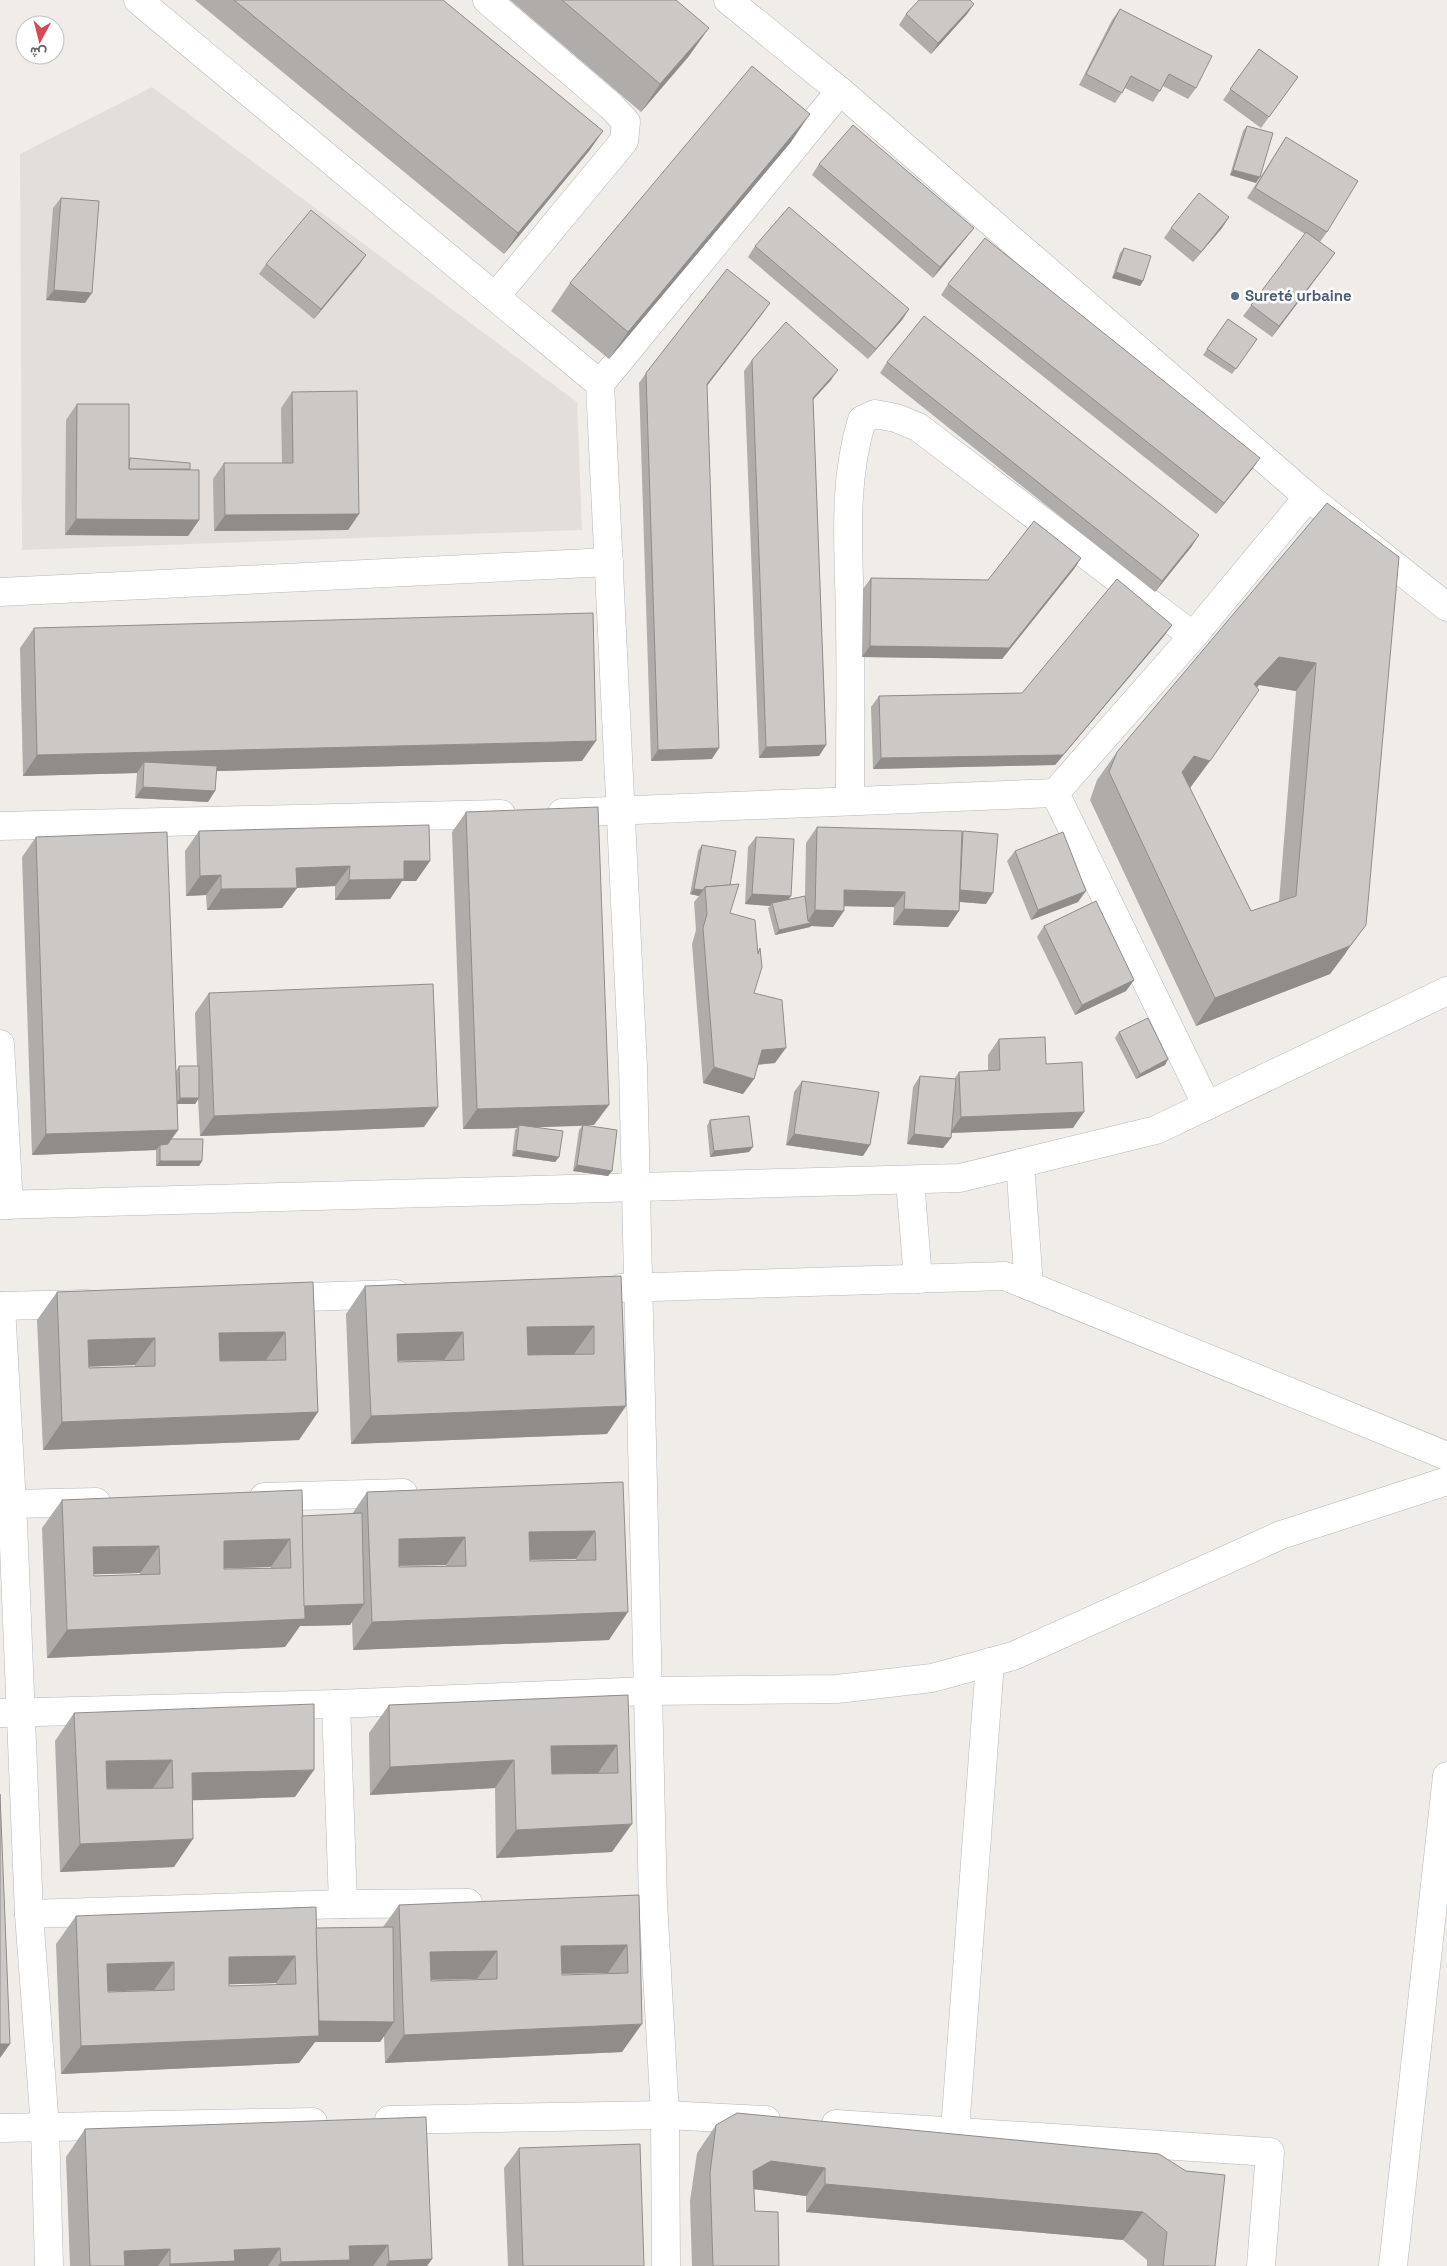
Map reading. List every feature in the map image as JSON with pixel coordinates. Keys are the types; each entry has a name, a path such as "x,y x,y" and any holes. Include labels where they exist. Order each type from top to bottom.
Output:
{"street":[{"path":"138,0 600,384"},
{"path":"487,0 626,122 624,141 495,297"},
{"path":"728,0 840,91 1308,497 1447,607"},
{"path":"666,2266 665,2115 643,1902 648,1691 639,1287 620,811 600,384 840,91"},
{"path":"850,801 850,618 847,518 856,442 862,420 875,414 896,418 918,426 1193,636"},
{"path":"0,826 532,814 1055,794 1193,636 1308,497"},
{"path":"0,592 609,562"},
{"path":"1055,794 1207,1106"},
{"path":"0,1044 4,1205 636,1186 910,1180 960,1178 1156,1130 1447,992"},
{"path":"1020,1163 1029,1286"},
{"path":"910,1180 918,1279"},
{"path":"599,1288 1005,1276 1447,1456"},
{"path":"250,1299 420,1294"},
{"path":"49,2266 45,2127 30,1914 10,1712 7,1505 0,1306 110,1303"},
{"path":"10,1712 336,1704 648,1691 837,1689 932,1678 1013,1656 1281,1535 1447,1480"},
{"path":"615,1487 644,1486"},
{"path":"239,1498 427,1492"},
{"path":"7,1505 121,1501"},
{"path":"955,2130 990,1662"},
{"path":"336,1704 344,1904"},
{"path":"1393,2266 1447,1776"},
{"path":"30,1914 344,1904 493,1903"},
{"path":"365,2121 665,2115 955,2130 1270,2152 1261,2266"},
{"path":"0,2128 335,2121"}],"shaded area":[{"path":"152,87 577,402 582,530 22,550 20,154"}],"building":[{"path":"234,0 443,0 603,131 518,233"},
{"path":"562,0 676,0 709,28 660,84"},
{"path":"919,0 970,0 974,4 938,43 906,14"},
{"path":"1120,9 1212,56 1196,88 1169,74 1160,91 1131,76 1122,93 1086,74"},
{"path":"1259,49 1298,77 1269,117 1230,89"},
{"path":"752,66 810,114 628,332 570,283"},
{"path":"853,125 974,228 940,267 819,164"},
{"path":"1247,126 1273,133 1260,177 1233,170"},
{"path":"1286,137 1358,181 1327,232 1255,188"},
{"path":"1199,193 1229,217 1201,252 1171,228"},
{"path":"61,198 99,201 92,293 54,290"},
{"path":"789,207 909,309 876,349 755,246"},
{"path":"311,210 366,255 321,309 266,264"},
{"path":"1306,232 1335,253 1279,326 1251,305"},
{"path":"985,238 1260,458 1224,503 948,284"},
{"path":"1124,248 1151,256 1143,281 1116,272"},
{"path":"727,269 770,303 707,384 719,748 658,750 646,373"},
{"path":"924,316 1199,535 1162,581 887,362"},
{"path":"1228,319 1257,339 1236,369 1207,349"},
{"path":"786,322 838,370 813,398 826,745 766,747 752,360"},
{"path":"357,391 359,514 225,515 224,463 293,463 292,392"},
{"path":"77,404 129,404 129,469 199,470 199,520 76,519"},
{"path":"130,458 190,463 190,469 129,469"},
{"path":"1327,503 1399,557 1366,925 1350,946 1215,998 1109,772 1117,752","holes":["1279,657 1316,663 1296,896 1251,911 1182,772 1194,756 1210,761 1259,690 1254,684"]},
{"path":"1034,521 1081,558 1009,648 870,646 871,578 988,580"},
{"path":"1117,579 1172,625 1063,755 881,758 879,696 1022,693"},
{"path":"593,613 596,741 37,755 34,628"},
{"path":"144,762 217,766 215,791 143,787"},
{"path":"598,807 609,1105 477,1109 466,812"},
{"path":"429,825 430,861 404,861 404,879 349,880 350,866 296,868 297,888 221,889 221,875 200,876 199,831"},
{"path":"817,827 962,831 959,911 904,909 905,892 844,890 844,911 815,910"},
{"path":"963,831 998,834 993,893 960,890"},
{"path":"167,832 178,1130 46,1134 36,837"},
{"path":"1063,832 1086,891 1038,910 1015,851"},
{"path":"756,837 794,839 791,896 752,894"},
{"path":"702,845 736,851 730,885 705,887 703,890 694,889"},
{"path":"739,884 730,913 755,920 758,954 760,948 762,967 754,993 782,1000 786,1048 762,1050 754,1079 714,1067 703,928 707,914 705,887"},
{"path":"805,896 808,921 814,922 779,930 772,903"},
{"path":"1096,901 1134,980 1082,1005 1044,926"},
{"path":"433,984 438,1107 214,1116 209,993"},
{"path":"1148,1018 1168,1059 1140,1074 1119,1032"},
{"path":"1045,1037 1046,1064 1082,1062 1084,1112 961,1117 959,1072 1000,1070 999,1039"},
{"path":"179,1066 199,1066 199,1098 180,1098"},
{"path":"920,1076 956,1079 951,1138 914,1134"},
{"path":"802,1081 879,1092 870,1145 794,1134"},
{"path":"749,1116 753,1147 714,1151 710,1120"},
{"path":"519,1125 563,1131 559,1157 516,1150"},
{"path":"583,1125 617,1130 612,1171 577,1165"},
{"path":"171,1139 203,1139 202,1161 160,1161 160,1145 168,1144"},
{"path":"621,1276 626,1406 371,1416 365,1286","holes":["594,1326 594,1354 528,1355 527,1327","463,1332 464,1360 398,1362 397,1334"]},
{"path":"313,1282 318,1412 62,1422 57,1292","holes":["285,1332 286,1360 220,1361 219,1333","155,1338 155,1366 89,1368 88,1340"]},
{"path":"623,1482 628,1612 372,1622 367,1492","holes":["595,1531 596,1560 530,1561 529,1532","465,1537 466,1566 399,1567 399,1539"]},
{"path":"302,1490 305,1619 67,1630 62,1500","holes":["290,1539 291,1568 224,1569 224,1541","159,1546 160,1574 94,1576 93,1547"]},
{"path":"362,1513 364,1604 304,1606 302,1516"},
{"path":"628,1695 632,1824 516,1830 514,1760 390,1767 389,1705","holes":["617,1745 618,1773 552,1774 551,1746"]},
{"path":"314,1704 314,1770 192,1773 193,1839 80,1844 74,1713","holes":["172,1760 173,1788 107,1789 106,1761"]},
{"path":"0,1794 10,2044 0,2044"},
{"path":"639,1895 642,2024 404,2035 399,1905","holes":["627,1945 628,1973 562,1975 561,1946","497,1951 497,1979 431,1981 430,1952"]},
{"path":"316,1907 319,2036 81,2046 76,1916","holes":["295,1956 296,1984 229,1986 229,1957","174,1962 174,1990 108,1992 107,1964"]},
{"path":"393,1927 394,2022 319,2021 316,1928"},
{"path":"737,2113 1159,2154 1186,2171 1225,2175 1215,2266 1163,2266 1167,2232 1143,2212 825,2184 825,2168 771,2161 753,2171 755,2211 778,2212 779,2266 713,2266 710,2173 716,2125"},
{"path":"426,2117 432,2259 389,2261 388,2245 349,2246 350,2260 281,2262 280,2248 234,2250 235,2261 170,2264 170,2249 124,2251 125,2266 90,2266 85,2129"},
{"path":"640,2144 644,2266 523,2266 519,2148"}],"place":[{"name":"Sureté urbaine","path":"1235,296"}]}
